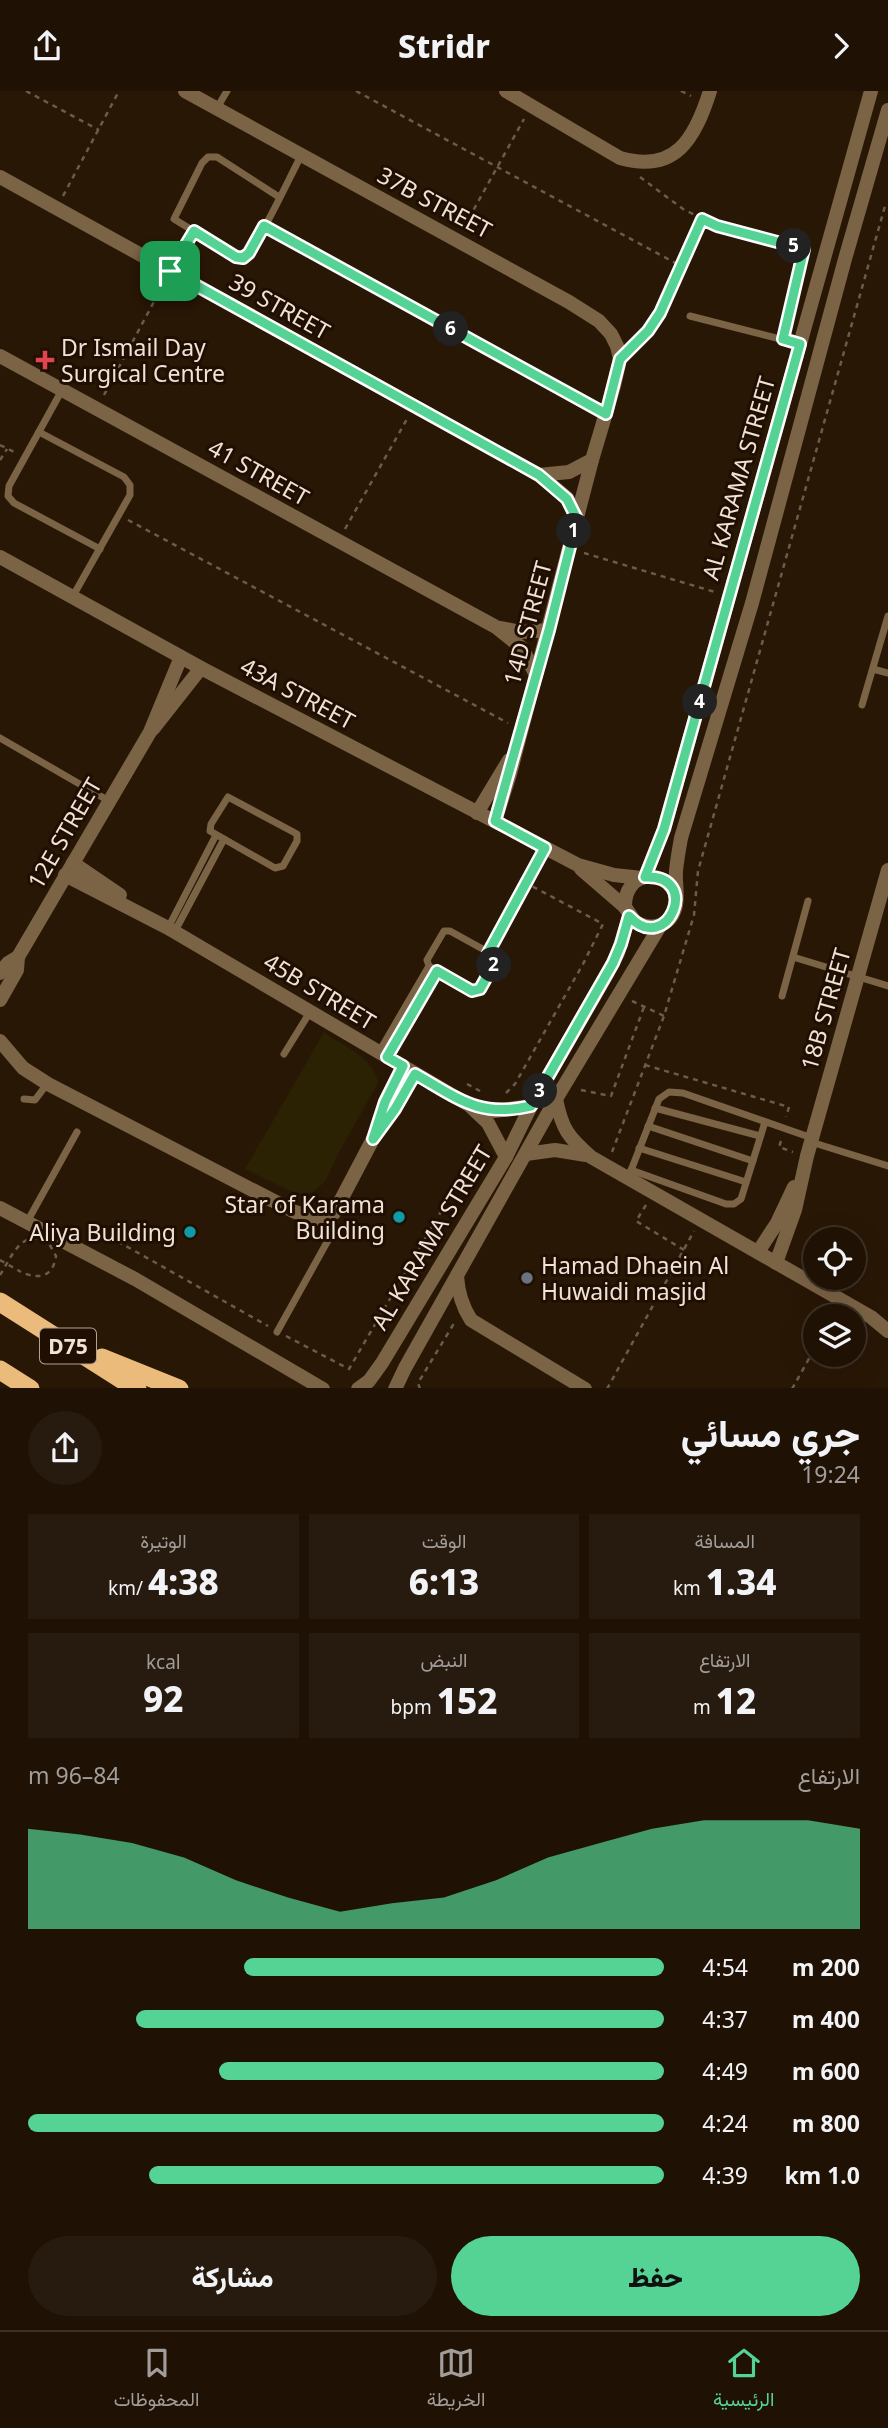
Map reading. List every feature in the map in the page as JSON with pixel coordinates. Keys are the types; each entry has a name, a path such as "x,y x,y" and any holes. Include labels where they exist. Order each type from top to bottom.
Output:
{"highway":[{"name":"D75","path":"0,1302 137,1388"},
{"path":"72,1349 122,1364 179,1388"},
{"name":"D75","path":"0,1370 30,1388"}],"street":[{"name":"37B STREET","path":"185,91 458,239 599,321 611,334 620,359"},
{"path":"506,91 620,157 635,162 651,162 680,149 700,123 710,91"},
{"name":"AL KARAMA STREET","path":"643,877 664,829 871,91"},
{"name":"AL KARAMA STREET","path":"676,895 681,838 881,162 888,110"},
{"name":"39 STREET","path":"0,177 539,475 567,499 577,519"},
{"name":"41 STREET","path":"0,356 496,627 522,648 536,675"},
{"name":"14D STREET","path":"495,821 549,630 620,359"},
{"path":"539,475 569,472 592,460"},
{"name":"43A STREET","path":"0,557 201,668 578,865 614,875 643,877"},
{"name":"41 STREET","path":"496,627 521,632 549,630"},
{"name":"12E STREET","path":"0,1000 17,970 18,957 150,732 181,657"},
{"name":"12E STREET","path":"150,732 166,716 201,668"},
{"name":"14D STREET","path":"477,813 516,750"},
{"name":"43A STREET","path":"578,865 627,911"},
{"name":"45B STREET","path":"69,869 464,1102 488,1123 506,1157"},
{"name":"18B STREET","path":"776,1263 795,1210 811,1140 888,870"},
{"path":"643,877 661,878 676,895 675,910 660,926 643,926 627,911 625,898 628,889 643,877"},
{"name":"AL KARAMA STREET","path":"358,1388 369,1381 382,1363 506,1157 531,1106 613,963 621,944 627,911"},
{"name":"AL KARAMA STREET","path":"395,1388 556,1099 660,926"},
{"name":"12E STREET","path":"0,972 18,957"},
{"path":"0,1041 23,1069"},
{"path":"0,1062 23,1069 307,1217 320,1219 334,1213 373,1139 385,1102 409,1070"},
{"path":"556,1099 563,1128 591,1157"},
{"name":"45B STREET","path":"464,1102 494,1111 531,1106"},
{"path":"526,1154 566,1150 630,1173 654,1192 871,1317 888,1331"},
{"name":"18B STREET","path":"758,1252 782,1213 806,1160"},
{"path":"0,1209 135,1279 323,1388"},
{"path":"457,1276 458,1291 471,1321 586,1388"},
{"path":"871,1317 888,1323"}],"lane":[{"path":"217,108 227,91"},
{"path":"279,197 217,157 208,157 202,163 174,219 236,257 243,258 249,253 301,156"},
{"path":"170,271 194,231"},
{"path":"690,316 800,344"},
{"path":"62,390 9,486 10,501 100,549"},
{"path":"39,432 128,481 130,495 73,597"},
{"path":"862,705 888,616"},
{"path":"873,669 888,673"},
{"path":"0,738 109,801"},
{"path":"230,797 295,832 298,837 285,864 277,868 220,837 210,831 210,826 225,800 230,797"},
{"path":"171,930 220,837"},
{"path":"782,996 808,901"},
{"path":"446,930 488,953 494,957 495,962 478,991 472,991 437,971 429,966 427,960 446,930"},
{"path":"793,957 888,986"},
{"path":"383,1055 429,966"},
{"path":"383,1055 437,971"},
{"path":"284,1054 311,1012"},
{"path":"24,1099 35,1100 48,1084"},
{"path":"765,1122 741,1199 730,1205 630,1173 662,1095 676,1092 765,1122 888,1166"},
{"path":"655,1108 760,1136"},
{"path":"648,1126 753,1161"},
{"path":"27,1223 76,1132"},
{"path":"639,1148 746,1182"},
{"path":"0,1198 0,1209"},
{"path":"277,1332 331,1235 334,1213"}],"path":[{"path":"26,91 99,130"},
{"path":"56,208 119,91"},
{"path":"356,91 681,266"},
{"path":"458,239 531,106"},
{"path":"620,157 660,194 702,219 736,232 824,254"},
{"path":"630,1173 609,1161 664,1016 694,915 698,871 885,206 888,205"},
{"path":"620,359 648,331 660,313 702,219"},
{"path":"264,226 606,414"},
{"path":"783,339 804,249"},
{"path":"97,409 170,271"},
{"path":"338,541 414,406"},
{"path":"0,445 25,458"},
{"path":"0,460 7,449"},
{"path":"119,515 521,730"},
{"path":"570,549 729,596"},
{"path":"752,603 772,609"},
{"path":"488,953 545,848"},
{"path":"500,1095 514,1084 603,924 526,883"},
{"path":"565,1086 611,1096 644,1007"},
{"path":"464,1102 467,1084 483,1093"},
{"path":"85,1235 96,1242 101,1232 277,1332 349,1369 483,1140"},
{"path":"654,1192 636,1221 684,1250"},
{"path":"607,1388 701,1219"},
{"path":"0,1260 21,1272 37,1278 51,1271 56,1256 48,1242 33,1237 25,1239 19,1245 0,1275"},
{"path":"420,1388 418,1383 453,1325 464,1332"},
{"path":"792,1388 804,1367"}],"sand":[{"path":"324,1032 364,1059 371,1066 378,1083 325,1182 313,1192 296,1194 245,1169"}],"place":[{"name":"Dr Ismail Day Surgical Centre","path":"45,360"},
{"name":"Star of Karama Building","path":"399,1217"},
{"name":"Aliya Building","path":"190,1232"},
{"name":"Hamad Dhaein Al Huwaidi masjid","path":"527,1278"}],"route":[{"path":"702,219 717,226 804,249 783,339 800,344 661,842 645,877 653,876 667,882 676,895 675,910 660,926 643,926 629,916 613,963 531,1106 494,1111 469,1105 415,1074 395,1109 373,1139 385,1102 403,1066 387,1057 437,971 472,991 480,989 495,962 494,957 488,953 545,848 495,821 570,549 577,519 573,508 560,490 539,475 170,271 194,231 236,257 243,258 249,253 264,226 606,414 620,359 635,346 660,313 702,219"}]}
